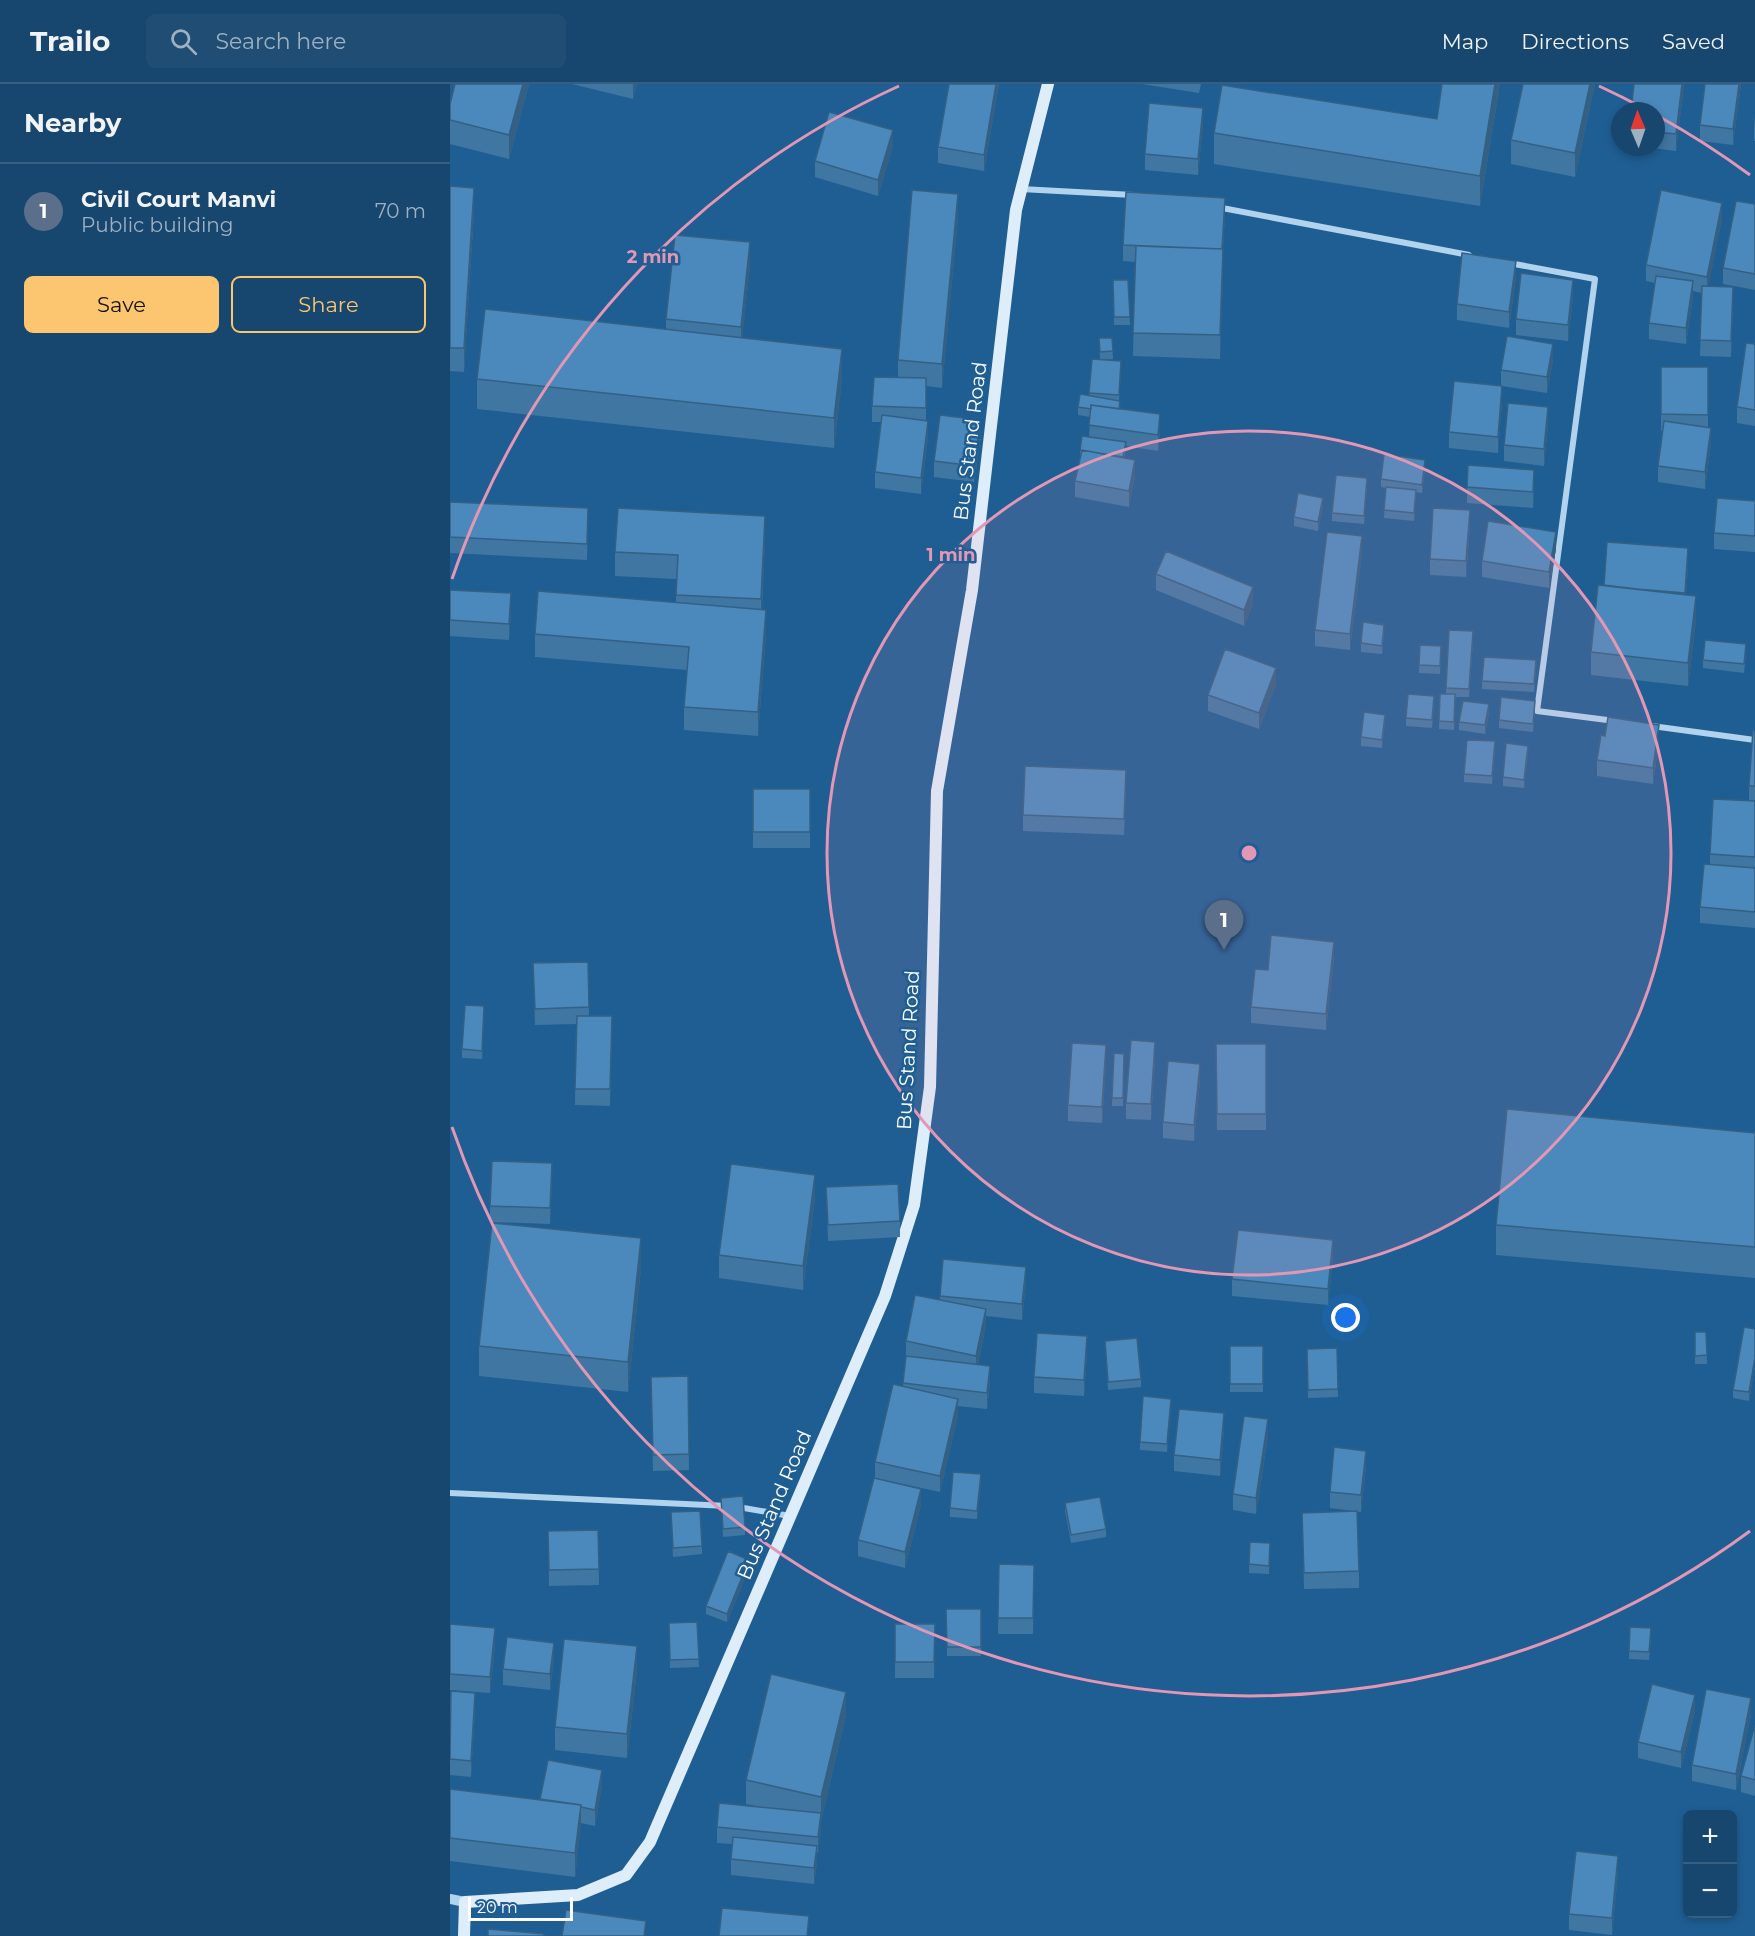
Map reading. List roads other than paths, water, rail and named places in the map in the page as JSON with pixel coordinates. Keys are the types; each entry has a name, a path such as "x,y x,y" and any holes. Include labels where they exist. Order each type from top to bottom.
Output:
{"main road":[{"name":"Bus Stand Road","path":"465,1902 578,1895 626,1875 650,1842 885,1296 914,1204 930,1087 937,791 972,590 1016,210 1048,84"},
{"path":"464,1936 465,1902"}],"street":[{"path":"1021,189 1137,195"},
{"path":"1207,205 1477,257"},
{"path":"1501,261 1595,279 1537,711 1617,722"},
{"path":"1640,725 1755,740"},
{"path":"450,1493 722,1505 790,1516"},
{"path":"450,1899 465,1902"}],"place":[{"name":"Civil Court Manvi","path":"1224,950"}]}
